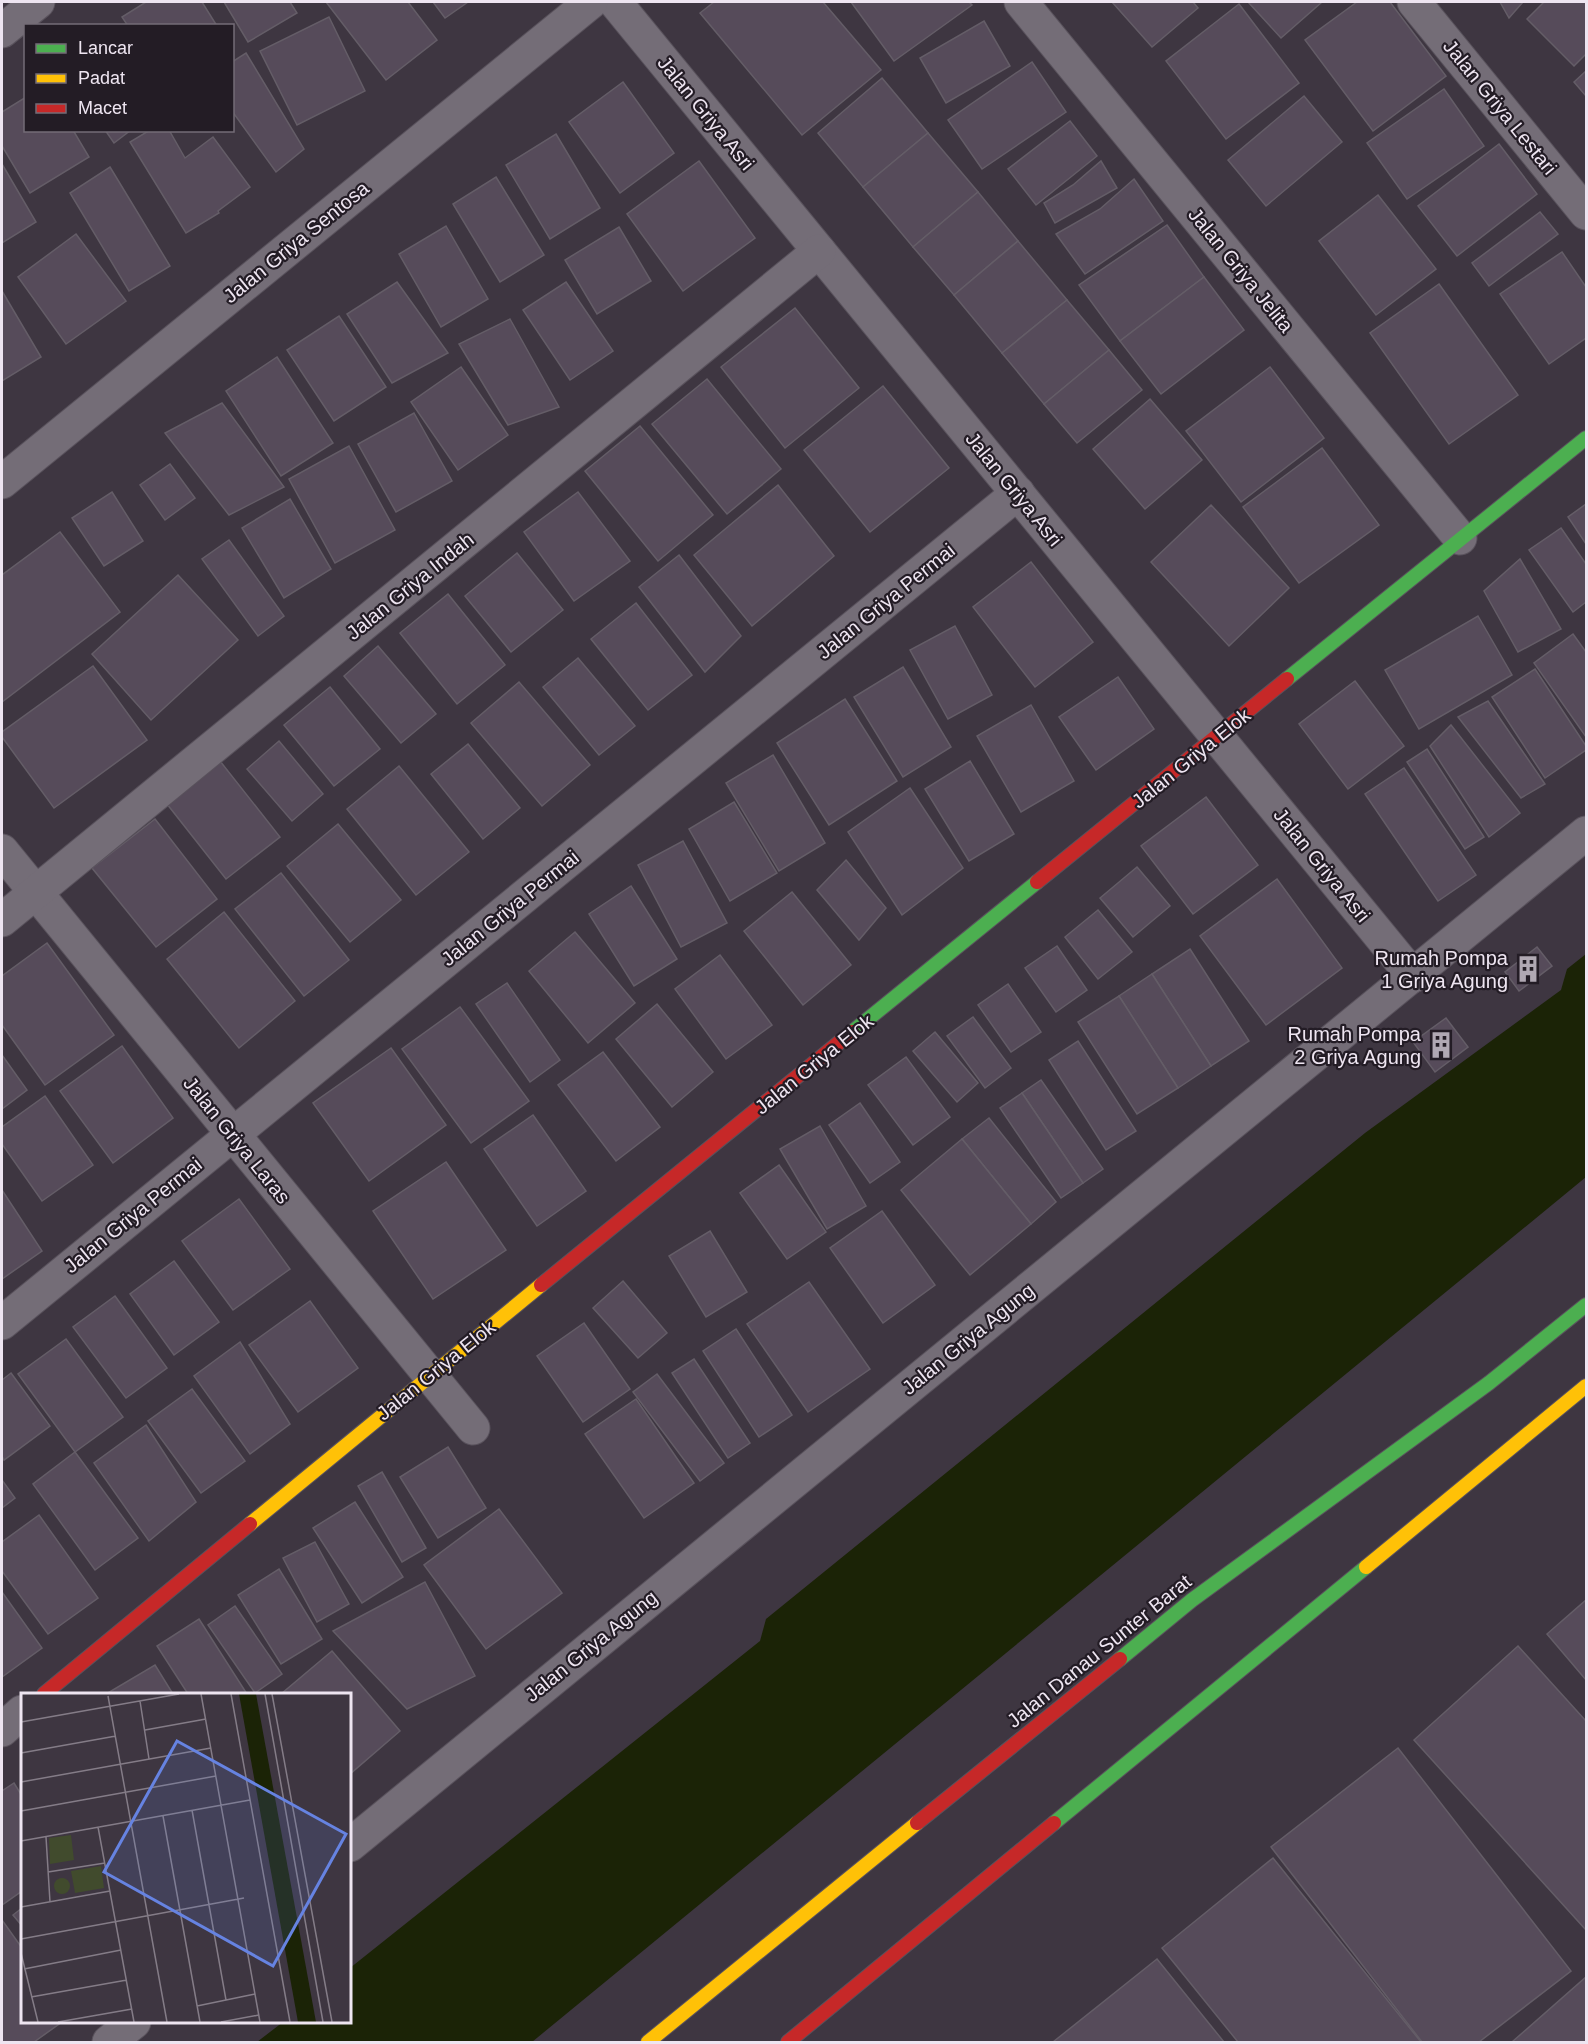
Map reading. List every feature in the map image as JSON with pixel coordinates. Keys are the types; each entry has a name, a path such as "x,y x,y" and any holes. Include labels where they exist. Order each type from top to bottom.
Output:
{"main road":[{"name":"Jalan Griya Elok","path":"46,1693 430,1375 1460,538 1587,438"},
{"name":"Jalan Danau Sunter Barat","path":"648,2043 1192,1600 1489,1383 1587,1305"},
{"path":"788,2043 1587,1386"}],"street":[{"path":"2,31 38,2"},
{"name":"Jalan Griya Sentosa","path":"2,482 591,2"},
{"name":"Jalan Griya Asri","path":"615,2 1413,976"},
{"name":"Jalan Griya Jelita","path":"1021,2 1460,538"},
{"name":"Jalan Griya Lestari","path":"1414,2 1587,213"},
{"name":"Jalan Griya Indah","path":"2,920 819,251"},
{"name":"Jalan Griya Permai","path":"2,1323 1018,493"},
{"name":"Jalan Griya Agung","path":"351,1844 1587,833"},
{"name":"Jalan Griya Laras","path":"2,851 473,1428"},
{"path":"2,1730 21,1713"},
{"path":"109,2043 134,2023"}],"shaded area":[{"path":"1586,954 1586,1177 532,2042 257,2042 282,2023 351,2023 351,1967 760,1641 766,1619 1365,1133 1561,990 1567,969"}],"building":[{"path":"146,2 202,2 216,24 127,24 122,17"},
{"path":"224,2 290,2 297,13 248,42"},
{"path":"326,2 408,2 437,40 386,80"},
{"path":"433,2 468,2 445,18"},
{"path":"714,2 823,2 881,70 802,135 700,13"},
{"path":"851,2 969,2 972,5 894,61"},
{"path":"1112,2 1193,2 1198,8 1152,47"},
{"path":"1248,2 1322,2 1281,38"},
{"path":"1357,2 1390,2 1446,76 1373,131 1305,40"},
{"path":"1500,2 1523,2 1509,18"},
{"path":"1544,2 1586,2 1586,54 1574,66 1527,19"},
{"path":"1239,4 1299,83 1226,139 1166,61"},
{"path":"329,17 365,91 297,125 260,51"},
{"path":"984,21 1010,66 946,103 920,58"},
{"path":"246,53 304,149 276,172 234,114 234,61"},
{"path":"1032,62 1066,112 982,169 948,120"},
{"path":"1586,71 1586,96 1574,82"},
{"path":"882,78 928,133 863,187 818,133"},
{"path":"623,82 674,153 620,193 569,122"},
{"path":"1444,89 1484,146 1407,199 1367,143"},
{"path":"1304,96 1342,142 1266,206 1228,160"},
{"path":"24,98 24,132 74,132 89,157 30,193 2,146 2,112"},
{"path":"1070,121 1097,156 1036,205 1008,169"},
{"path":"106,132 128,132 114,143"},
{"path":"147,132 170,132 185,158 213,137 250,187 218,211 219,213 186,233 130,142"},
{"path":"928,133 978,192 913,247 863,187"},
{"path":"556,134 600,208 550,239 506,165"},
{"path":"1499,144 1537,194 1457,256 1418,206"},
{"path":"699,161 755,238 683,291 627,214"},
{"path":"1101,161 1117,188 1055,223 1044,203 1073,185"},
{"path":"2,164 36,222 2,243"},
{"path":"110,167 170,266 129,291 70,193"},
{"path":"496,177 544,255 500,282 453,204"},
{"path":"1134,179 1163,221 1085,274 1056,234 1100,209"},
{"path":"978,192 1018,241 954,295 913,247"},
{"path":"1378,195 1436,269 1376,315 1319,241"},
{"path":"1540,212 1558,234 1489,286 1472,263"},
{"path":"1167,225 1204,277 1120,341 1079,285"},
{"path":"446,226 488,299 441,327 399,254"},
{"path":"619,227 651,281 597,314 565,260"},
{"path":"76,234 126,301 66,344 18,277"},
{"path":"1018,241 1067,300 1002,353 954,295"},
{"path":"1562,252 1586,287 1586,338 1549,364 1500,294"},
{"path":"1204,277 1244,330 1161,394 1120,341"},
{"path":"397,282 448,353 392,383 347,314"},
{"path":"566,282 613,351 570,380 523,310"},
{"path":"1439,284 1518,395 1449,444 1370,333"},
{"path":"2,291 41,357 2,381"},
{"path":"1067,300 1109,350 1044,404 1002,353"},
{"path":"795,308 859,388 785,448 721,367"},
{"path":"339,316 386,387 334,421 287,350"},
{"path":"510,319 559,407 508,425 459,344"},
{"path":"1109,350 1142,390 1077,443 1044,404"},
{"path":"277,357 333,443 281,476 226,391"},
{"path":"461,367 508,435 458,470 411,402"},
{"path":"1270,367 1324,438 1241,502 1186,431"},
{"path":"707,379 781,469 727,514 652,424"},
{"path":"883,386 949,468 870,532 804,450"},
{"path":"1150,399 1202,460 1145,509 1093,449"},
{"path":"222,403 284,487 229,515 165,433"},
{"path":"414,413 452,481 396,512 358,444"},
{"path":"640,426 713,515 658,561 585,471"},
{"path":"349,446 395,530 335,563 289,479"},
{"path":"1322,448 1379,525 1299,583 1243,507"},
{"path":"170,464 195,498 165,520 140,485"},
{"path":"778,485 834,556 752,626 694,555"},
{"path":"112,492 143,541 104,566 72,518"},
{"path":"578,492 630,561 574,601 524,532"},
{"path":"290,499 331,569 284,598 242,528"},
{"path":"1586,504 1586,544 1568,517"},
{"path":"1211,505 1289,588 1229,646 1151,562"},
{"path":"1561,528 1586,564 1586,602 1573,612 1529,550"},
{"path":"60,532 120,612 2,702 2,575"},
{"path":"229,540 284,616 258,636 202,559"},
{"path":"517,553 563,610 511,652 465,596"},
{"path":"679,555 741,636 705,672 639,587"},
{"path":"1520,559 1561,629 1518,652 1484,591"},
{"path":"1031,562 1093,642 1035,687 973,607"},
{"path":"178,575 238,640 151,720 92,654"},
{"path":"448,594 505,665 457,704 400,633"},
{"path":"636,603 692,675 648,710 591,639"},
{"path":"1478,616 1512,675 1419,729 1385,670"},
{"path":"955,626 992,695 948,719 910,650"},
{"path":"1573,634 1586,652 1586,737 1534,663"},
{"path":"378,646 436,714 401,743 344,676"},
{"path":"578,658 635,726 599,755 543,687"},
{"path":"93,666 147,740 54,808 2,737 2,732"},
{"path":"903,667 951,747 903,777 854,697"},
{"path":"1535,669 1586,746 1586,750 1545,778 1492,697"},
{"path":"1118,677 1154,729 1096,770 1059,717"},
{"path":"1355,681 1404,746 1348,789 1299,724"},
{"path":"519,682 590,765 542,806 471,723"},
{"path":"330,687 380,749 334,786 284,725"},
{"path":"845,699 897,781 829,825 777,743"},
{"path":"1488,701 1545,784 1521,798 1458,717"},
{"path":"1031,705 1074,781 1021,812 977,736"},
{"path":"1451,725 1520,813 1489,837 1430,746"},
{"path":"279,741 323,794 292,821 247,769"},
{"path":"468,744 520,808 483,839 431,774"},
{"path":"1427,749 1484,837 1465,849 1407,762"},
{"path":"773,755 825,843 779,871 726,783"},
{"path":"220,761 280,837 226,879 167,804"},
{"path":"970,761 1014,834 969,861 925,789"},
{"path":"399,766 469,852 416,895 347,809"},
{"path":"1404,768 1476,875 1438,901 1365,794"},
{"path":"910,788 963,868 902,915 848,832"},
{"path":"1206,797 1258,865 1193,914 1141,846"},
{"path":"734,802 777,873 730,901 689,829"},
{"path":"155,819 217,899 156,947 92,868"},
{"path":"338,824 401,900 350,942 287,866"},
{"path":"683,841 727,923 681,947 638,865"},
{"path":"846,860 886,908 859,940 817,890"},
{"path":"1137,867 1170,906 1133,937 1100,898"},
{"path":"281,873 349,960 304,996 235,909"},
{"path":"1277,879 1342,968 1266,1025 1200,936"},
{"path":"631,886 677,959 634,986 589,914"},
{"path":"792,892 851,965 803,1005 744,931"},
{"path":"1098,910 1132,952 1098,979 1065,937"},
{"path":"224,912 295,1001 239,1048 167,959"},
{"path":"575,932 635,1003 588,1043 529,971"},
{"path":"47,943 114,1035 45,1085 2,1025 2,976"},
{"path":"1057,946 1087,990 1056,1012 1025,968"},
{"name":"Rumah Pompa 1 Griya Agung","path":"1537,947 1552,966 1519,991 1505,972"},
{"path":"1190,949 1249,1041 1211,1066 1152,974"},
{"path":"720,955 772,1025 726,1059 675,989"},
{"path":"1152,974 1211,1066 1178,1088 1119,996"},
{"path":"507,983 560,1060 530,1082 476,1004"},
{"path":"1008,984 1041,1032 1011,1052 978,1005"},
{"path":"1119,996 1178,1088 1137,1114 1078,1022"},
{"path":"657,1004 713,1072 672,1107 616,1039"},
{"path":"460,1007 529,1101 471,1143 402,1049"},
{"path":"973,1017 1011,1068 985,1088 947,1036"},
{"name":"Rumah Pompa 2 Griya Agung","path":"1446,1018 1468,1047 1435,1072 1413,1042"},
{"path":"935,1032 978,1083 957,1102 913,1051"},
{"path":"1078,1041 1136,1131 1106,1150 1049,1060"},
{"path":"122,1046 173,1118 113,1163 60,1091"},
{"path":"391,1048 446,1125 369,1181 313,1103"},
{"path":"603,1052 660,1127 616,1161 558,1085"},
{"path":"2,1055 27,1090 2,1109"},
{"path":"906,1057 950,1117 913,1145 868,1085"},
{"path":"1041,1080 1103,1169 1083,1183 1022,1093"},
{"path":"1022,1093 1083,1183 1061,1198 1000,1108"},
{"path":"45,1096 93,1165 42,1201 2,1144 2,1127"},
{"path":"860,1103 900,1162 870,1183 829,1125"},
{"path":"533,1115 586,1191 537,1226 484,1149"},
{"path":"989,1118 1056,1202 1031,1224 962,1139"},
{"path":"820,1126 866,1206 827,1229 780,1149"},
{"path":"962,1139 1031,1224 970,1275 901,1190"},
{"path":"446,1162 506,1250 433,1299 373,1211"},
{"path":"779,1165 826,1232 787,1259 740,1193"},
{"path":"2,1190 42,1251 2,1279"},
{"path":"239,1199 290,1269 233,1310 182,1241"},
{"path":"882,1211 935,1285 883,1323 830,1248"},
{"path":"710,1231 747,1292 706,1317 669,1256"},
{"path":"174,1261 219,1322 174,1355 130,1294"},
{"path":"623,1281 667,1333 638,1358 593,1308"},
{"path":"809,1282 870,1369 808,1412 747,1324"},
{"path":"115,1296 167,1368 126,1398 73,1327"},
{"path":"310,1301 358,1368 298,1412 249,1345"},
{"path":"584,1323 630,1389 583,1422 537,1356"},
{"path":"736,1329 792,1415 759,1437 703,1351"},
{"path":"66,1339 123,1417 75,1452 18,1374"},
{"path":"240,1342 290,1424 250,1454 194,1376"},
{"path":"694,1359 750,1443 728,1458 672,1373"},
{"path":"11,1373 50,1426 4,1460 2,1456 2,1380"},
{"path":"657,1374 724,1463 700,1481 633,1392"},
{"path":"192,1389 245,1461 201,1493 148,1421"},
{"path":"636,1399 694,1483 644,1518 585,1434"},
{"path":"146,1425 196,1502 149,1541 94,1463"},
{"path":"448,1447 486,1508 438,1538 400,1477"},
{"path":"75,1452 138,1538 95,1570 33,1484"},
{"path":"382,1472 426,1548 402,1562 358,1486"},
{"path":"2,1480 15,1498 2,1508"},
{"path":"355,1502 403,1577 362,1603 313,1528"},
{"path":"499,1509 562,1593 486,1649 424,1565"},
{"path":"39,1515 98,1598 48,1634 2,1571 2,1542"},
{"path":"315,1542 349,1604 317,1622 283,1558"},
{"path":"279,1569 322,1639 281,1664 238,1595"},
{"path":"425,1582 475,1676 407,1709 333,1631"},
{"path":"2,1592 42,1648 2,1677"},
{"path":"1586,1600 1586,1680 1547,1634"},
{"path":"235,1606 282,1674 255,1693 208,1625"},
{"path":"199,1619 246,1693 187,1693 157,1646"},
{"path":"1518,1646 1586,1721 1586,1930 1414,1740"},
{"path":"332,1651 400,1731 351,1773 351,1693 282,1693"},
{"path":"155,1665 172,1693 108,1693"},
{"path":"1398,1748 1571,1971 1479,2042 1422,2042 1271,1847"},
{"path":"14,1783 21,1794 21,1892 2,1905 2,1791"},
{"path":"1273,1858 1421,2042 1238,2042 1162,1948"},
{"path":"21,1909 21,1925 13,1915"},
{"path":"2,1920 21,1947 21,2023 61,2023 34,2042 2,2042"},
{"path":"1157,1959 1224,2042 1053,2042"},
{"path":"1586,1977 1586,2042 1512,2042"}],"traffic: fast":[{"path":"1287,679 1586,438"},
{"path":"852,1032 1037,882"},
{"path":"1120,1659 1192,1600 1489,1383 1586,1305"},
{"path":"1054,1823 1366,1567"}],"traffic: slow":[{"path":"250,1524 541,1285"},
{"path":"1366,1567 1586,1386"},
{"path":"648,2042 917,1823"}],"traffic: jam":[{"path":"1037,882 1287,679"},
{"path":"541,1285 852,1032"},
{"path":"45,1693 250,1524"},
{"path":"917,1823 1120,1659"},
{"path":"788,2042 1054,1823"}],"place":[{"name":"Rumah Pompa 1 Griya Agung","path":"1528,969"},
{"name":"Rumah Pompa 2 Griya Agung","path":"1441,1045"}]}
